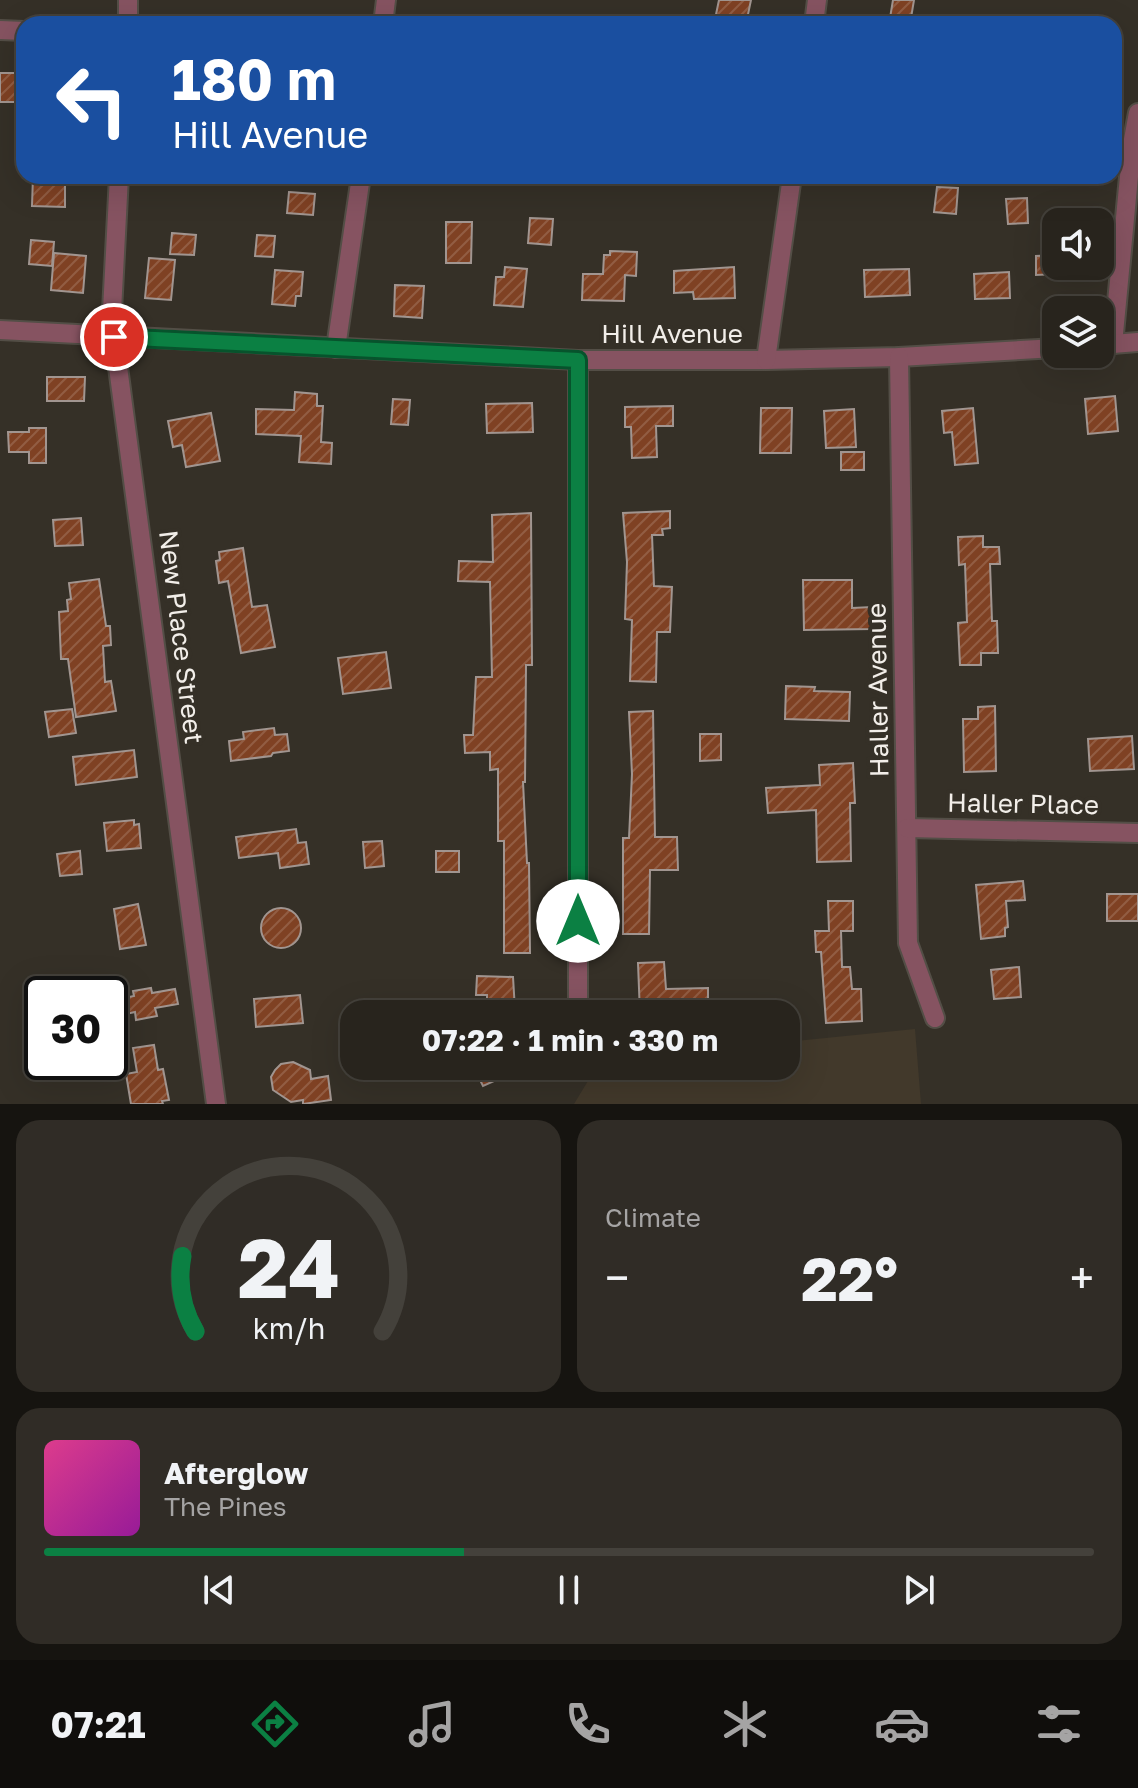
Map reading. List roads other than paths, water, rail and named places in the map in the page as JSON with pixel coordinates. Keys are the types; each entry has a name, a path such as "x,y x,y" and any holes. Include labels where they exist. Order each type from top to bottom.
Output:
{"street":[{"path":"1113,296 1138,113"},
{"name":"New Place Street","path":"119,184 112,311 114,337 216,1104"},
{"path":"336,348 360,184"},
{"path":"766,360 791,184"},
{"name":"Hill Avenue","path":"0,330 578,360 899,357 1042,349"},
{"path":"1114,344 1138,342"},
{"name":"Haller Avenue","path":"899,357 908,943 935,1018"},
{"path":"578,360 578,1000"},
{"name":"Haller Place","path":"907,828 1138,833"}]}
